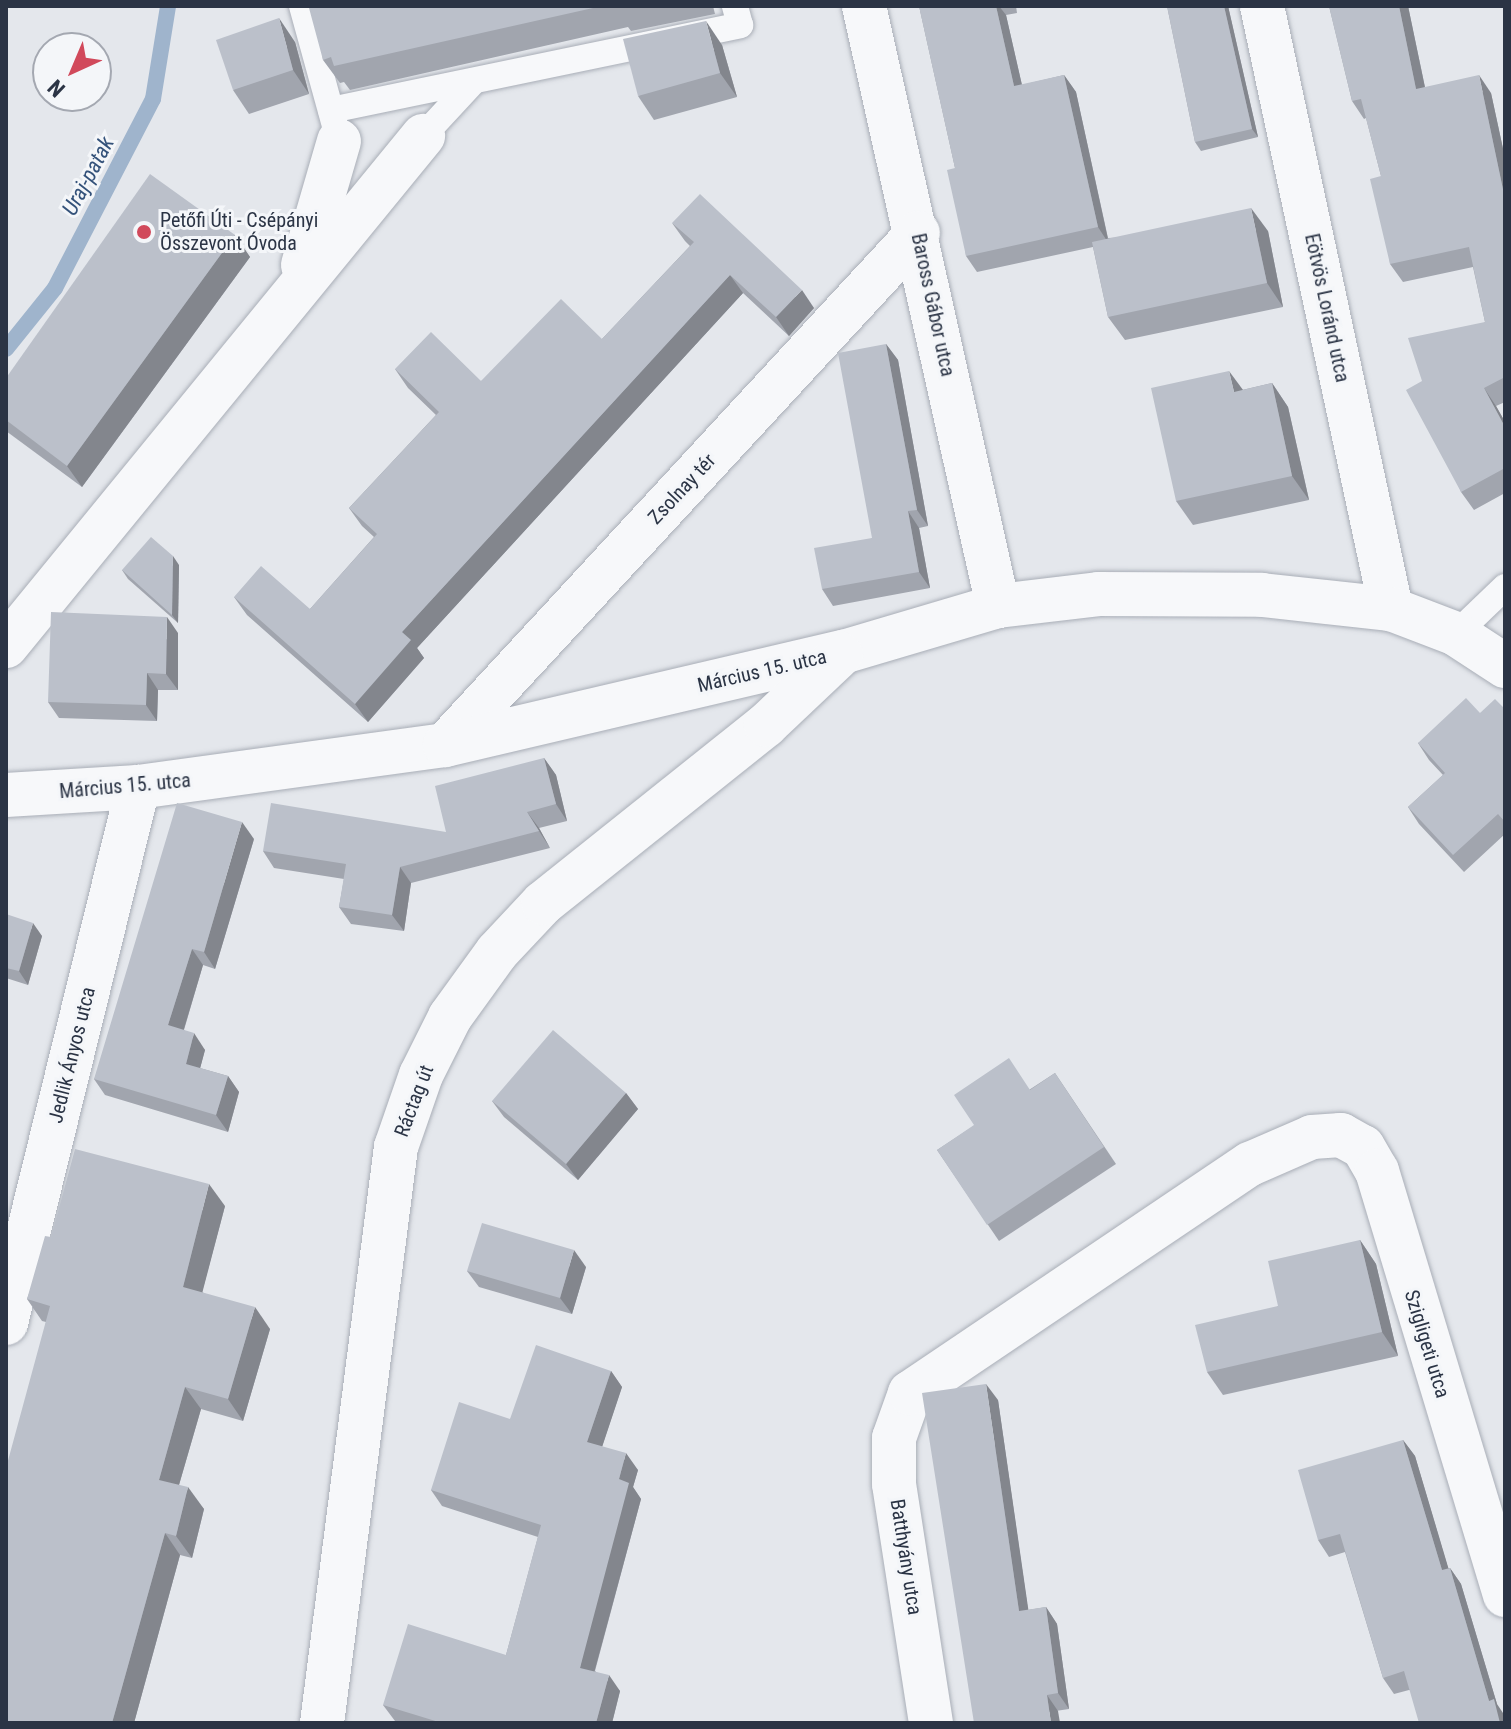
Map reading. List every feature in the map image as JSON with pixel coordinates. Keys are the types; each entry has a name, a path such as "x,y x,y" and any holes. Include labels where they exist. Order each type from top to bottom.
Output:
{"street":[{"name":"Baross Gábor utca","path":"864,6 918,233 998,606"},
{"name":"Eötvös Loránd utca","path":"1262,6 1391,609"},
{"path":"294,292 335,125"},
{"path":"6,646 423,136"},
{"name":"Zsolnay tér","path":"445,745 918,233"},
{"name":"Március 15. utca","path":"6,795 138,787 445,745 843,652 998,606 1098,594 1192,593 1305,598 1391,609 1456,634 1505,666"},
{"name":"Ráctag út","path":"322,1723 396,1147 421,1075 450,1017 497,952 543,903 766,725 843,652"},
{"name":"Jedlik Ányos utca","path":"6,1323 138,787"},
{"name":"Szigligeti utca","path":"910,1393 1250,1164 1312,1137 1341,1135 1363,1147 1377,1171 1505,1595"},
{"name":"Batthyány utca","path":"910,1393 894,1438 894,1484 931,1723"}],"lane":[{"path":"302,6 335,125 474,81 740,25 735,6"},
{"path":"423,136 474,81"},
{"path":"1456,634 1505,587"}],"building":[{"path":"602,6 334,66 331,57 323,60 309,8"},
{"path":"919,6 996,6 1014,86 1064,75 1098,227 966,256 947,170 955,168"},
{"path":"1167,6 1224,6 1252,129 1195,142"},
{"path":"1329,6 1399,6 1416,89 1479,75 1505,199 1505,377 1484,388 1505,427 1505,468 1461,492 1406,390 1422,381 1408,338 1485,322 1469,247 1390,264 1370,179 1381,176 1361,99 1352,101"},
{"path":"279,18 293,70 233,90 216,40"},
{"path":"706,21 720,73 638,96 623,39"},
{"path":"150,174 235,235 67,466 6,420 6,378"},
{"path":"700,194 802,290 776,317 730,275 402,632 411,640 355,704 234,597 261,566 310,609 377,534 349,508 439,412 395,369 431,332 481,381 561,299 602,339 694,242 672,223"},
{"path":"1251,208 1267,283 1108,317 1092,242"},
{"path":"886,344 917,510 908,511 919,572 822,589 814,548 872,538 838,353"},
{"path":"1229,371 1234,392 1272,383 1292,476 1176,501 1151,388"},
{"path":"151,537 173,556 172,615 122,570"},
{"path":"51,612 167,617 166,674 147,673 146,705 48,702"},
{"path":"1466,698 1480,713 1495,699 1505,709 1505,822 1498,814 1453,855 1408,807 1445,773 1418,743"},
{"path":"544,758 556,804 527,812 539,831 400,867 392,915 339,907 346,864 263,851 271,803 446,832 435,786"},
{"path":"177,803 242,822 204,952 192,949 168,1025 194,1033 186,1064 228,1076 216,1115 94,1079"},
{"path":"6,914 33,923 19,971 6,968"},
{"path":"553,1030 626,1093 566,1164 492,1101"},
{"path":"1009,1058 1030,1090 1055,1073 1104,1147 987,1225 937,1150 974,1125 954,1095"},
{"path":"75,1149 209,1184 183,1287 255,1307 228,1399 185,1387 159,1480 188,1487 176,1536 165,1533 112,1723 6,1723 6,1468 50,1306 27,1299 45,1236 51,1237"},
{"path":"482,1223 574,1250 560,1298 467,1271"},
{"path":"1360,1240 1382,1332 1207,1372 1195,1325 1278,1306 1268,1261"},
{"path":"536,1345 611,1371 587,1442 626,1453 619,1479 629,1483 580,1668 609,1675 596,1723 442,1723 383,1705 408,1624 506,1655 541,1525 431,1490 459,1402 510,1419"},
{"path":"986,1384 1019,1611 1046,1607 1058,1693 1047,1695 1051,1723 974,1723 922,1393"},
{"path":"1403,1440 1442,1570 1450,1568 1489,1701 1494,1699 1500,1723 1419,1723 1404,1671 1383,1678 1340,1534 1318,1540 1298,1470"}],"waterway":[{"name":"Uraj-patak","path":"6,349 55,288 153,99 168,6"}],"place":[{"name":"Petőfi Úti - Csépányi Összevont Óvoda","path":"144,232"}]}
